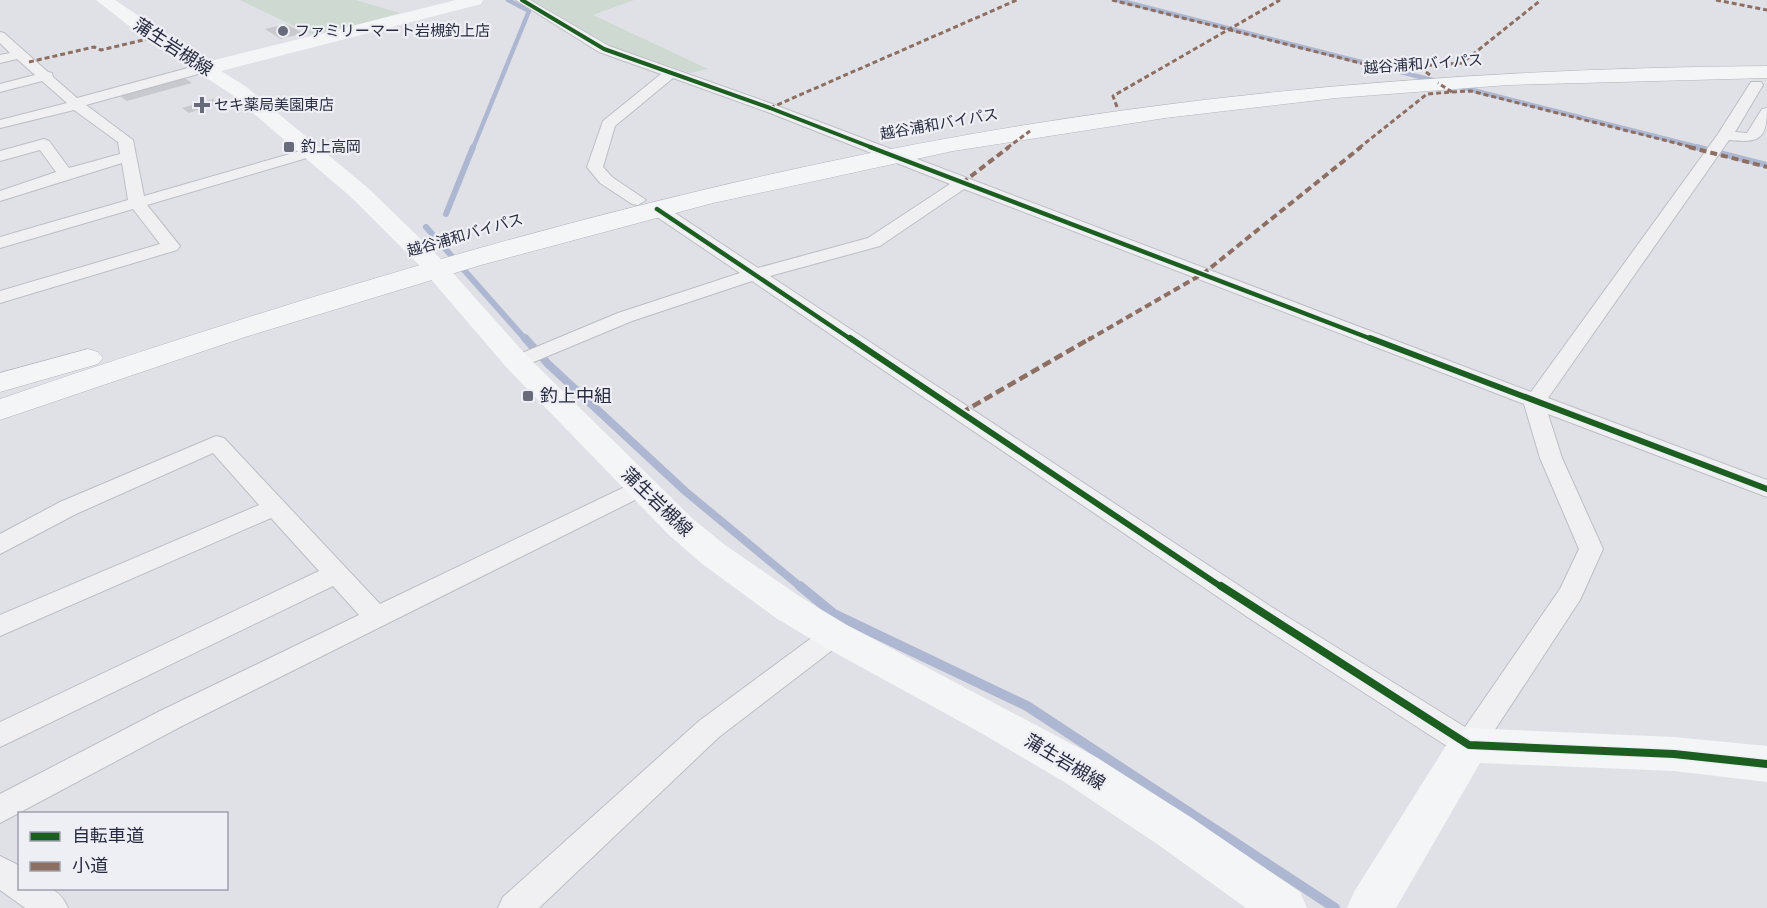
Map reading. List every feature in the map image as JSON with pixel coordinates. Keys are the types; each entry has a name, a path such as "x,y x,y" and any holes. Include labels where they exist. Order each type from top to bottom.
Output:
{"highway":[{"name":"越谷浦和バイパス","path":"0,383 431,264 592,225 647,205 884,152 973,129 1117,107 1316,84 1541,69 1767,64"},
{"name":"越谷浦和バイパス","path":"884,152 1145,113 1331,91 1518,78 1762,79"},
{"name":"越谷浦和バイパス","path":"0,410 431,264"}],"main road":[{"name":"蒲生岩槻線","path":"104,0 148,32 256,103 382,213 431,264 517,362 641,488 712,554 789,608 834,635 1081,770 1176,832 1284,908"},
{"path":"204,68 224,65 475,0"},
{"path":"1370,908 1469,746 1674,754 1767,764"}],"street":[{"path":"522,0 604,49 672,72 1204,273 1533,402 1767,489"},
{"path":"0,36 76,104 125,140 137,202 171,246 0,297"},
{"path":"0,59 20,55"},
{"path":"0,124 204,68"},
{"path":"672,72 608,124 595,167 606,180 1260,613 1469,746 1571,593 1591,549 1551,458 1533,402"},
{"path":"0,88 47,76"},
{"path":"1533,402 1725,135 1762,79"},
{"path":"1725,135 1750,138 1767,112"},
{"path":"0,156 44,144 65,174"},
{"path":"0,243 312,152"},
{"path":"0,196 65,174 128,157"},
{"path":"517,362 625,317 752,275 874,242 962,183"},
{"path":"0,545 68,508 216,443 378,619"},
{"path":"0,809 170,719 378,619 641,488"},
{"path":"0,626 275,507"},
{"path":"0,735 337,573"},
{"path":"515,908 709,729 834,635"},
{"path":"0,871 18,884"},
{"path":"27,890 51,908"}],"shaded area":[{"path":"240,0 356,0 400,13 317,37"},
{"path":"533,0 634,0 593,15 708,69 690,73 611,46"}],"building":[{"path":"286,24 303,33 281,39 265,29"},
{"path":"180,75 192,83 127,101 116,93"},
{"path":"213,99 220,103 189,113 182,108"}],"waterway":[{"path":"473,148 529,11 508,0"},
{"path":"1118,0 1440,82"},
{"path":"1457,86 1702,148"},
{"path":"446,214 473,147"},
{"path":"1696,147 1767,165"},
{"path":"426,227 526,340"},
{"path":"525,338 548,364 685,491 802,588"},
{"path":"800,586 834,614 1027,706 1335,908"}],"marked path":[{"path":"770,108 1017,0"},
{"path":"1112,0 1384,69 1418,66"},
{"path":"1117,107 1113,96 1280,0"},
{"path":"1430,75 1418,66 1462,63 1541,0"},
{"path":"1716,0 1767,10"},
{"path":"29,62 94,47 101,50 156,37"},
{"path":"961,413 1204,273 1427,94 1452,92 1438,83"},
{"path":"1452,92 1471,91 1767,167"},
{"path":"962,183 1030,131"}],"cycle path":[{"path":"522,0 604,49 770,108 1767,489"},
{"path":"657,209 1261,613 1469,745 1674,754 1767,764"}],"place":[{"name":"ファミリーマート岩槻釣上店","path":"283,31"},
{"name":"セキ薬局美園東店","path":"202,105"},
{"name":"釣上高岡","path":"289,147"},
{"name":"釣上中組","path":"528,396"}]}
